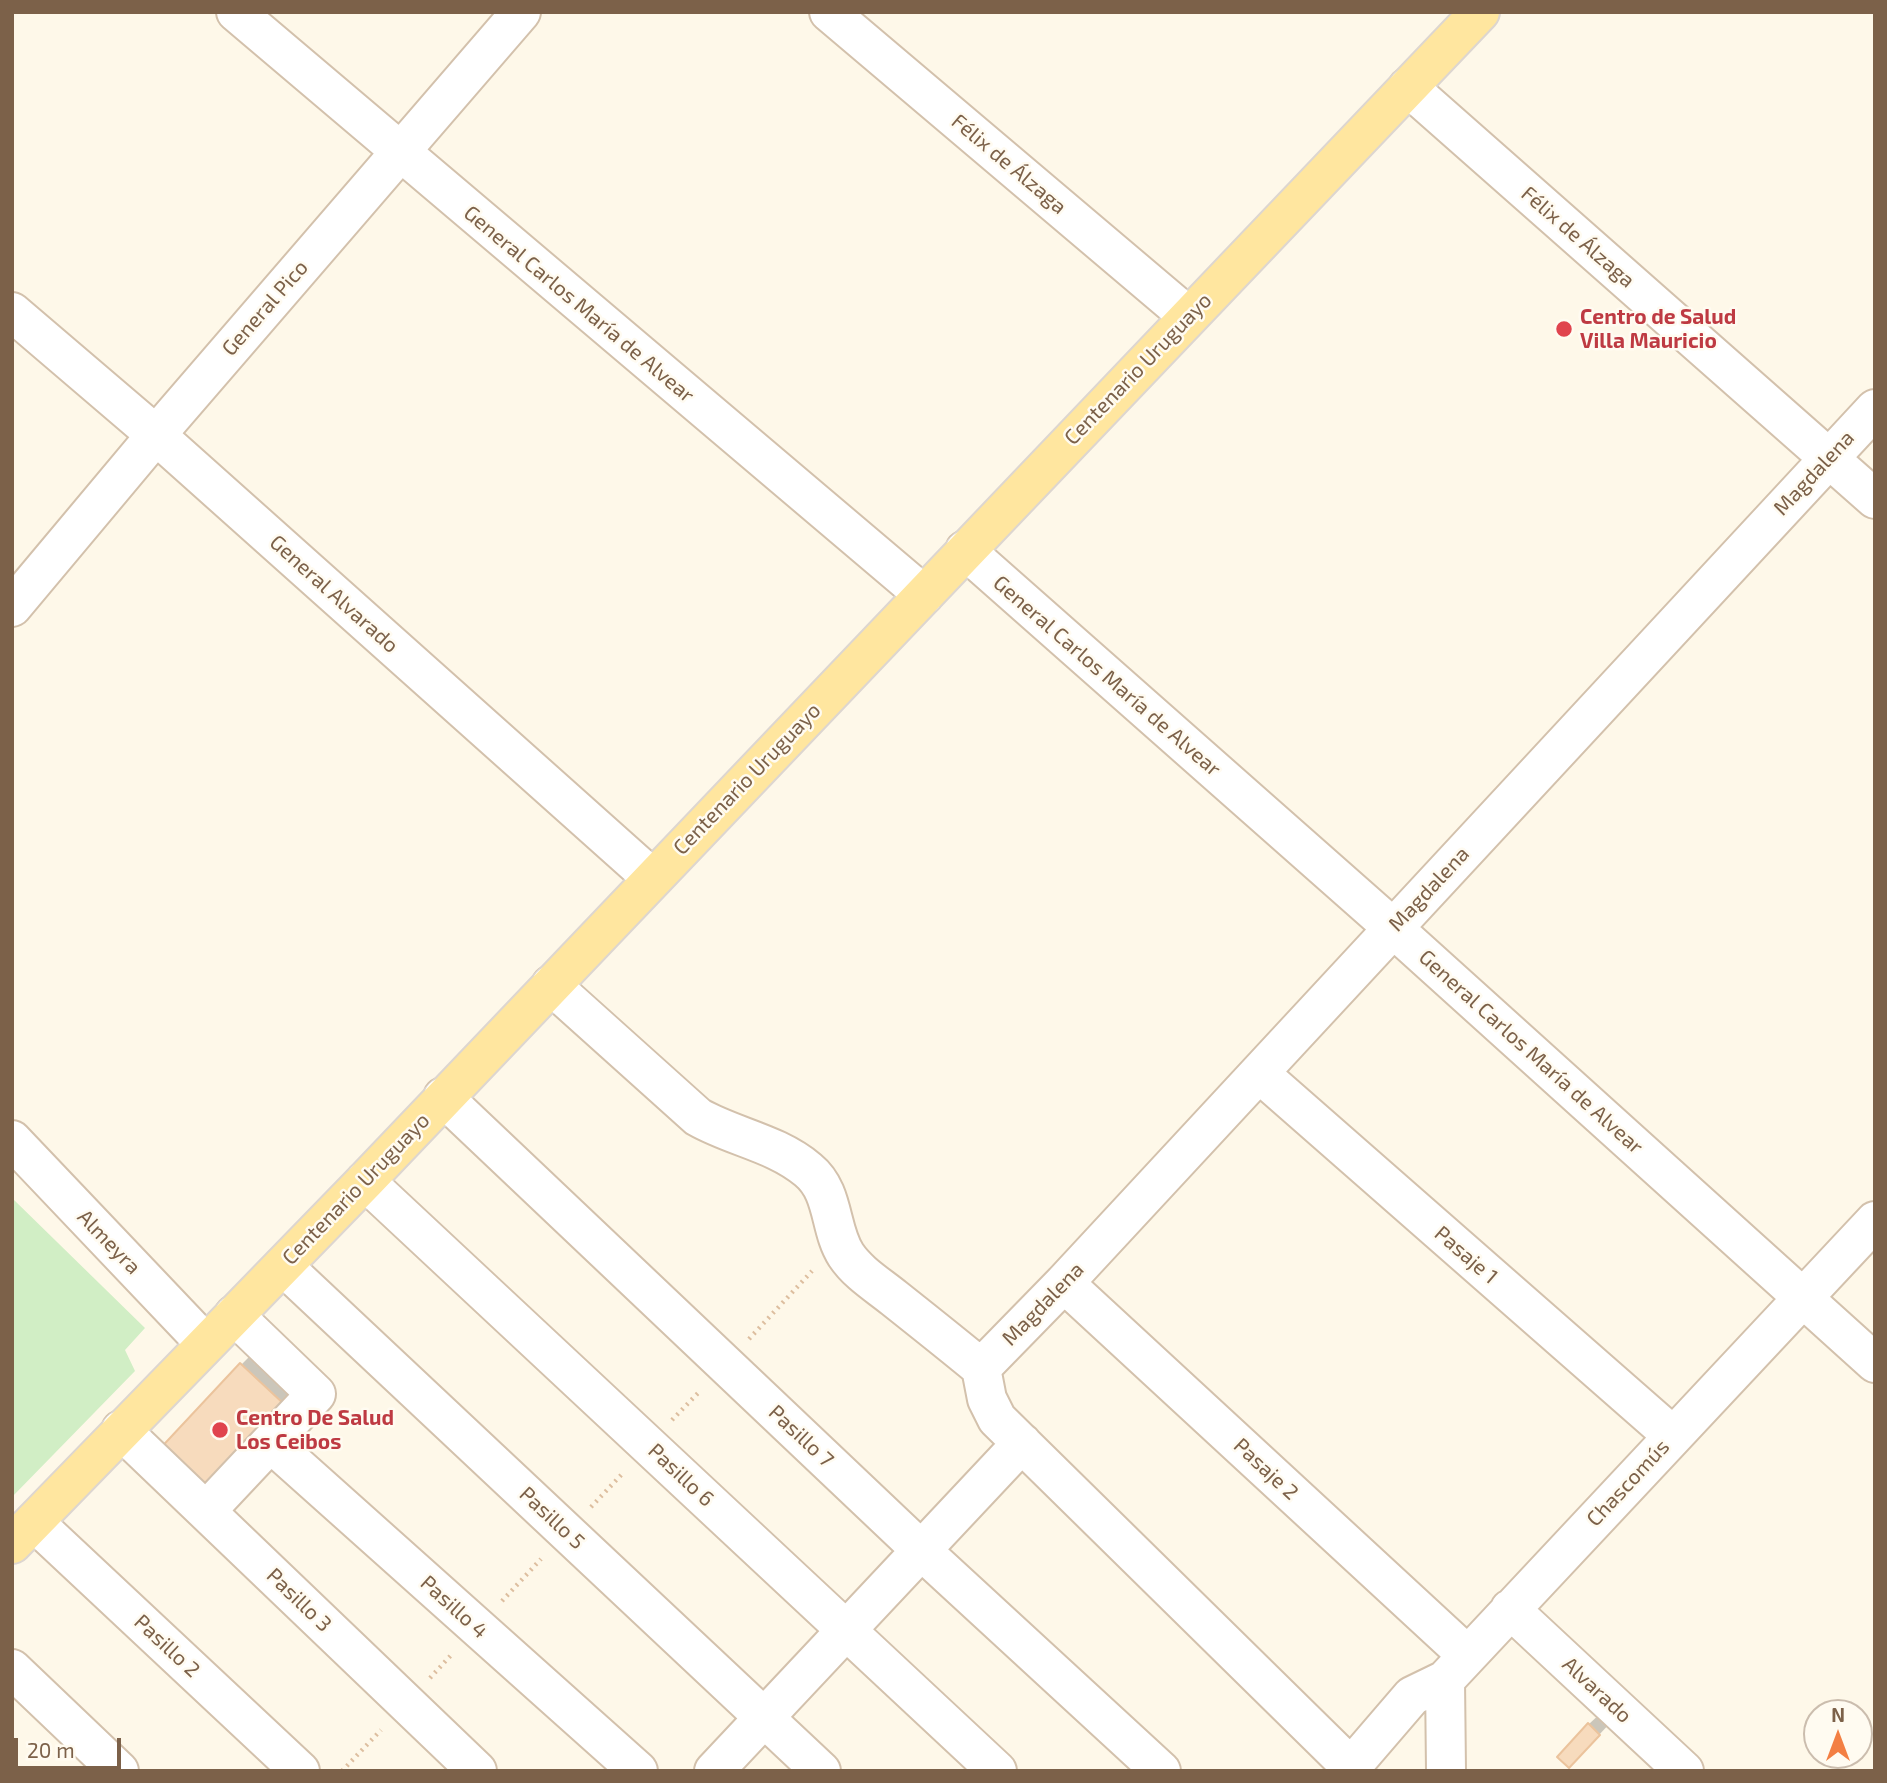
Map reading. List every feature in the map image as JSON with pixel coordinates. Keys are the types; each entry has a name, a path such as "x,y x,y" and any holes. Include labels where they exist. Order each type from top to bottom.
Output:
{"main road":[{"name":"Centenario Uruguayo","path":"23,1533 365,1181 1480,12"}],"street":[{"name":"General Carlos María de Alvear","path":"236,12 399,153 924,595"},
{"name":"General Pico","path":"12,607 156,435 522,12"},
{"name":"Félix de Álzaga","path":"829,12 1188,316"},
{"name":"Félix de Álzaga","path":"1408,87 1875,499"},
{"name":"General Alvarado","path":"12,312 156,435 652,878"},
{"name":"Magdalena","path":"981,1368 1064,1283 1875,409"},
{"name":"General Carlos María de Alvear","path":"965,550 1393,928 1875,1363"},
{"path":"551,985 698,1117 723,1131 753,1140 789,1157 809,1171 823,1188 835,1218 839,1243 855,1266 981,1368 987,1399 997,1419 1351,1767 1412,1696 1456,1667"},
{"name":"Pasaje 1","path":"1259,1073 1673,1436"},
{"name":"Pasillo 7","path":"443,1097 922,1550 1161,1771"},
{"name":"Almeyra","path":"12,1140 205,1343"},
{"name":"Pasillo 6","path":"365,1181 997,1771"},
{"name":"Chascomús","path":"1456,1667 1875,1221"},
{"name":"Pasillo 5","path":"283,1266 821,1771"},
{"name":"Pasaje 2","path":"1064,1283 1456,1667"},
{"path":"206,1511 316,1394 234,1315"},
{"name":"Pasillo 3","path":"121,1430 477,1771"},
{"name":"Pasillo 4","path":"271,1443 638,1771"},
{"path":"714,1771 1022,1443"},
{"name":"Pasillo 2","path":"23,1533 300,1771"},
{"name":"Alvarado","path":"1510,1609 1684,1771"},
{"path":"1446,1771 1456,1667"},
{"path":"12,1668 119,1771"}],"green space":[{"path":"12,1198 145,1328 125,1350 135,1371 12,1497"}],"building":[{"name":"Centro De Salud Los Ceibos","path":"240,1363 285,1405 199,1496 155,1454"},
{"path":"1588,1723 1600,1735 1569,1768 1557,1757"}],"place":[{"name":"Centro de Salud Villa Mauricio","path":"1564,329"},
{"name":"Centro De Salud Los Ceibos","path":"220,1430"}]}
